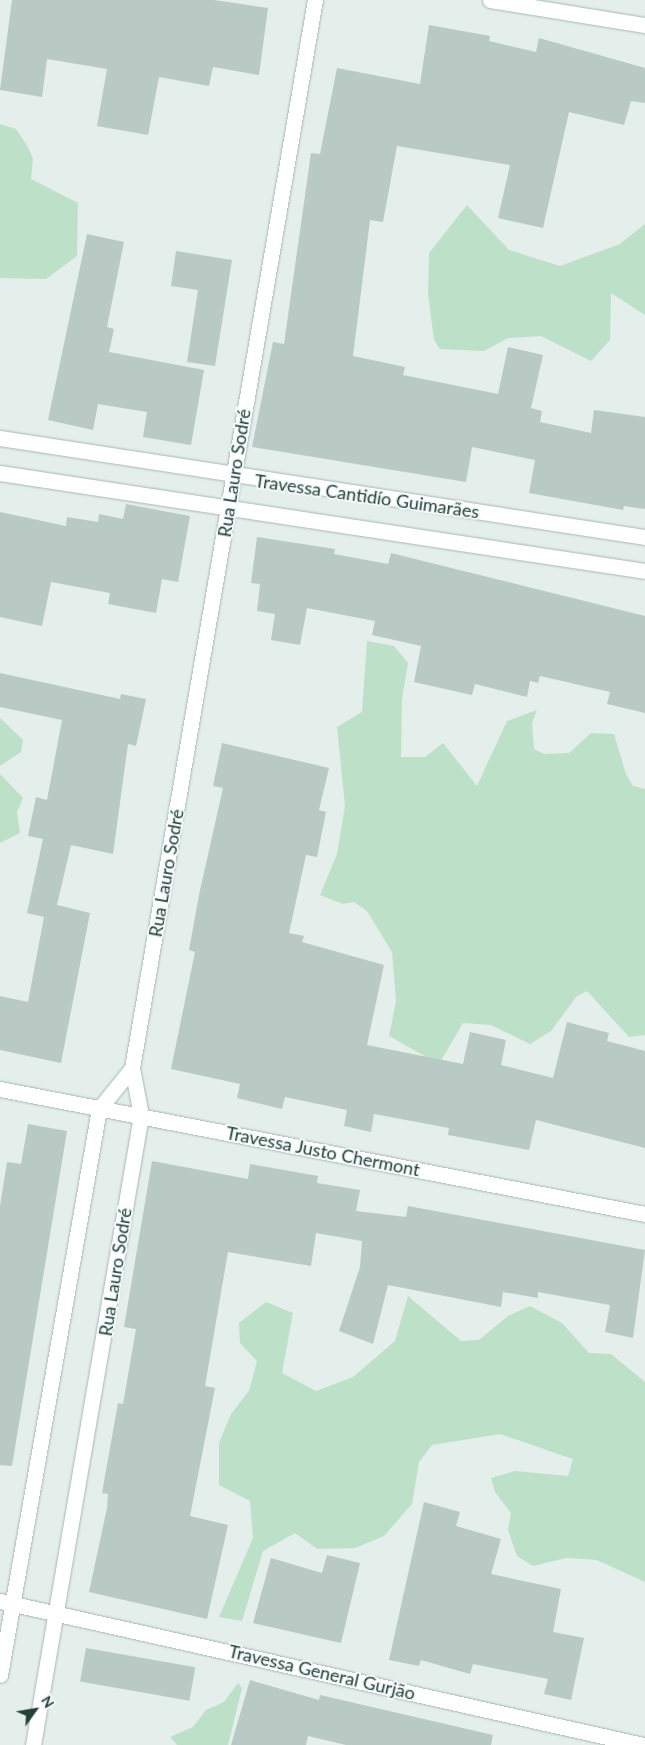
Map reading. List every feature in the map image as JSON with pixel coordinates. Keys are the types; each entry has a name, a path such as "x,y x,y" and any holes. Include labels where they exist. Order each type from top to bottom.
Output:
{"street":[{"name":"Rua Lauro Sodré","path":"33,1745 58,1612 141,1116 132,1068 315,0"},
{"path":"490,0 645,25"},
{"name":"Travessa Cantidío Guimarães","path":"0,438 233,476 645,537"},
{"name":"Travessa Cantidío Guimarães","path":"0,473 228,511 645,571"},
{"path":"0,1675 7,1602 99,1109 132,1068"},
{"name":"Travessa Justo Chermont","path":"0,1089 645,1214"},
{"name":"Travessa General Gurjão","path":"7,1602 643,1745"}],"green space":[{"path":"0,124 16,129 28,147 33,159 31,179 78,203 77,256 46,279 0,278"},
{"path":"467,205 509,250 560,266 620,244 645,224 645,315 611,293 610,340 591,361 541,336 508,338 484,351 440,349 434,340 428,294 429,253"},
{"path":"367,641 394,646 408,663 402,699 401,757 425,757 443,743 477,786 507,721 537,710 532,723 534,749 544,754 569,753 591,733 614,734 626,774 633,786 645,789 645,1035 629,1037 587,991 576,997 551,1031 530,1044 491,1025 463,1023 439,1064 389,1036 396,1001 392,952 367,911 354,902 343,904 320,895 337,854 345,806 337,727 362,712"},
{"path":"0,718 23,740 21,752 0,766"},
{"path":"0,774 23,798 17,812 20,833 0,843"},
{"path":"408,1296 461,1341 479,1340 508,1316 530,1306 562,1323 589,1353 611,1354 645,1382 645,1582 597,1560 566,1558 533,1566 517,1556 508,1530 511,1513 495,1492 491,1478 515,1471 568,1476 573,1459 500,1434 432,1445 419,1462 412,1504 384,1536 355,1548 317,1549 295,1533 263,1551 242,1621 219,1617 253,1538 250,1501 219,1485 219,1443 231,1414 249,1391 257,1361 240,1343 239,1323 266,1302 293,1313 282,1373 316,1391 353,1377 395,1341"},
{"path":"238,1683 242,1688 228,1745 177,1745 170,1737 193,1727 206,1710 224,1702"}],"building":[{"path":"12,0 214,0 268,8 259,75 213,67 209,86 159,77 148,135 97,126 107,69 47,59 42,97 0,90"},
{"path":"429,25 490,36 489,41 536,52 539,38 645,68 645,103 631,101 624,125 569,112 543,228 498,218 510,165 397,146 383,222 370,220 353,356 405,367 403,375 498,394 508,347 543,355 531,408 542,411 540,422 591,433 594,410 645,417 645,509 624,506 623,510 529,493 535,460 472,447 466,482 252,447 273,342 284,344 311,153 320,154 337,68 420,84"},
{"path":"87,234 124,242 107,327 114,329 109,352 204,370 191,445 143,437 147,412 98,404 93,430 48,420"},
{"path":"176,251 232,260 215,366 187,362 198,290 171,286"},
{"path":"126,504 190,516 178,582 162,579 156,613 108,604 110,593 51,582 42,626 0,617 0,512 66,526 67,517 98,522 99,514 123,519"},
{"path":"257,537 335,549 334,554 388,564 391,553 645,616 645,713 607,704 610,692 540,676 538,683 530,681 527,697 475,684 472,695 414,682 421,646 372,635 375,621 307,608 300,645 271,640 275,614 257,611 260,584 251,583"},
{"path":"0,673 120,699 121,694 146,699 136,746 128,744 113,854 71,845 57,905 90,913 61,1063 0,1050 0,996 28,1002 44,917 27,913 43,839 28,836 36,797 47,800 62,720 0,707"},
{"path":"222,743 329,768 319,810 326,812 317,857 306,855 289,933 304,936 302,942 384,965 367,1045 463,1064 470,1032 506,1040 501,1065 553,1078 567,1022 609,1033 607,1041 645,1051 645,1148 536,1120 529,1150 448,1135 449,1128 374,1114 371,1132 344,1126 347,1110 285,1097 282,1109 237,1098 240,1084 171,1069 195,952 189,950 199,895 223,788 213,786"},
{"path":"28,1124 67,1131 12,1466 0,1465 0,1206 7,1162 21,1164"},
{"path":"152,1161 248,1179 250,1164 318,1176 317,1183 360,1190 356,1211 406,1217 408,1206 645,1250 633,1338 605,1332 610,1305 538,1292 538,1298 503,1292 501,1307 388,1285 373,1344 339,1331 360,1267 362,1241 316,1233 311,1266 228,1252 205,1386 215,1388 190,1516 228,1525 207,1619 89,1592 107,1508 108,1494 102,1493 118,1403 123,1404 136,1329 124,1327"},
{"path":"424,1502 460,1512 456,1526 501,1539 491,1574 561,1589 553,1632 584,1638 571,1700 544,1694 548,1679 473,1664 470,1674 421,1660 419,1666 389,1660"},
{"path":"327,1555 360,1563 341,1643 253,1623 271,1558 322,1573"},
{"path":"86,1648 195,1667 189,1701 80,1681"},
{"path":"250,1680 319,1700 320,1695 493,1735 491,1745 346,1745 308,1736 306,1745 231,1745"}]}
